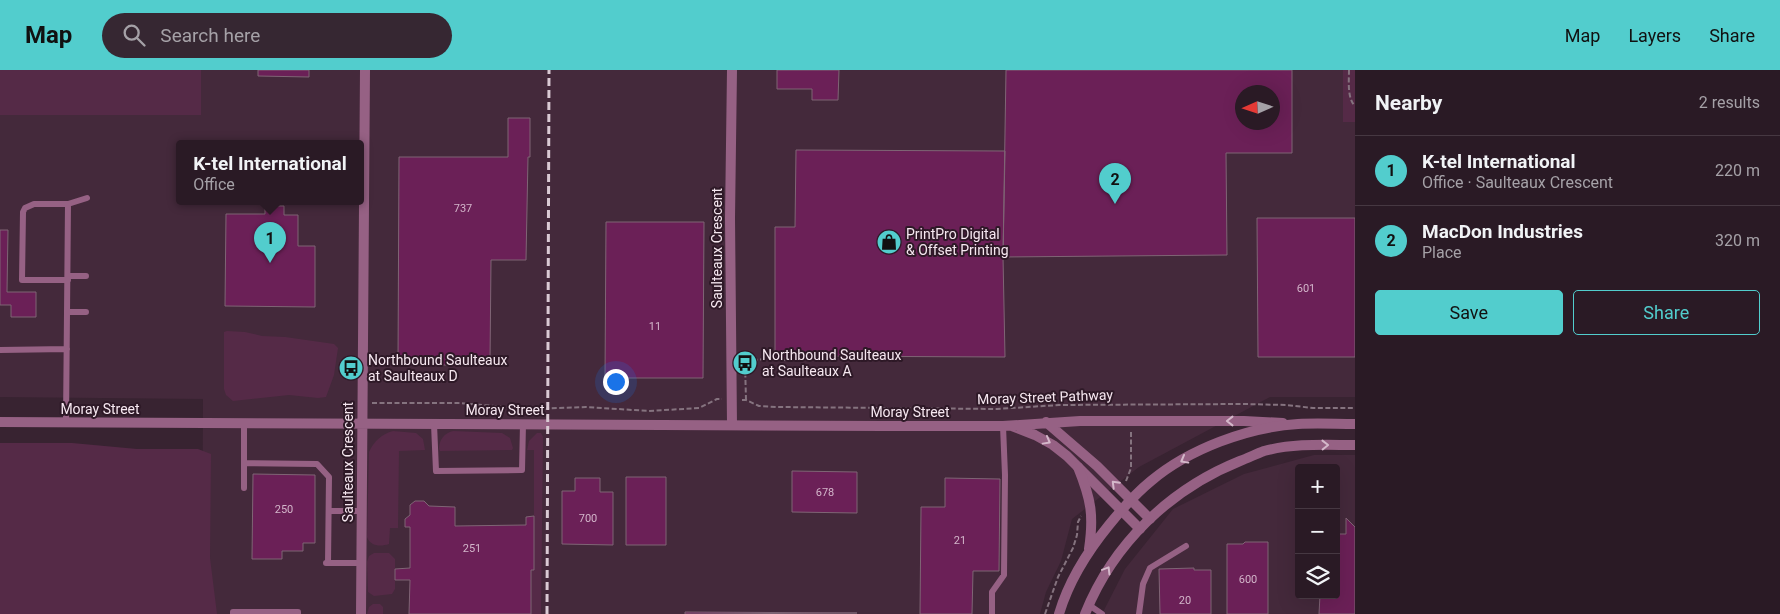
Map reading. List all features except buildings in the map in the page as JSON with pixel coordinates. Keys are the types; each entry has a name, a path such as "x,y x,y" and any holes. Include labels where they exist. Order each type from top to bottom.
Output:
{"street":[{"name":"Saulteaux Crescent","path":"364,188 365,70"},
{"name":"Saulteaux Crescent","path":"732,70 730,178 732,425"},
{"name":"Saulteaux Crescent","path":"361,614 364,205"},
{"name":"Moray Street","path":"0,422 1006,425 1046,422 1235,421 1355,424"},
{"path":"1046,422 1084,455 1150,519"},
{"name":"Moray Street","path":"1122,509 1152,480 1172,466 1221,441 1247,433 1296,424"},
{"name":"Moray Street","path":"1006,425 1035,435 1054,445 1140,528"},
{"path":"1087,610 1094,591 1110,564 1125,544 1140,528 1188,487 1223,468 1264,452 1295,446 1355,445"},
{"path":"1078,468 1091,507 1092,527 1089,550"},
{"path":"1058,614 1065,595 1089,550 1122,509"}],"lane":[{"path":"86,276 22,280 22,228 23,212 29,205 68,204 87,198"},
{"path":"66,422 68,204"},
{"path":"67,312 86,312"},
{"path":"0,350 67,350"},
{"path":"244,423 244,488"},
{"path":"434,424 436,471 522,470 523,424"},
{"path":"992,614 992,592 1004,575 1006,425"},
{"path":"244,464 317,464 329,477 327,563 361,563"},
{"path":"329,511 362,511"},
{"path":"1139,614 1143,584 1150,568 1186,546"},
{"path":"1087,610 1102,614"},
{"path":"233,614 233,612 298,612 298,614"}],"path":[{"path":"1349,70 1350,96 1352,104 1355,106"},
{"path":"746,400 745,363 755,359 766,358 790,360"},
{"name":"Moray Street Pathway","path":"380,403 458,403 530,409 586,407 649,411 699,408 717,400 732,399 746,400 759,406 777,407 980,410 1059,405 1259,404 1313,408 1355,408"}],"shaded area":[{"path":"0,70 201,70 201,115 0,115"},
{"path":"201,70 1343,70 1343,121 1355,122 1355,397 1270,397 1139,467 1072,519 1061,561 1046,592 1040,614 202,614 203,399 0,397 0,115 200,115"},
{"path":"1343,70 1355,70 1355,122 1343,122"},
{"path":"224,332 334,344 338,348 334,375 326,397 289,395 233,401 226,395 224,389"},
{"path":"393,431 416,433 423,439 425,450 399,451 398,528 390,528 389,544 379,545 370,542 367,537 369,452 379,438"},
{"path":"453,431 502,433 510,438 513,448 512,450 440,451 441,440 447,433"},
{"path":"537,433 541,433 543,437 541,614 531,614 531,570 534,569 534,450 527,450 529,441"},
{"path":"0,443 72,443 137,449 198,449 211,454 210,558 217,614 0,614"},
{"path":"1314,455 1355,455 1355,614 1102,614 1125,569 1173,509 1244,474"},
{"path":"374,553 389,553 395,559 395,589 392,594 374,596 368,592 367,562 369,556"},
{"path":"373,604 380,604 383,607 383,614 367,614 369,607"}],"railway":[{"path":"547,614 549,70"}],"place":[{"name":"MacDon Industries","path":"1115,204"},
{"name":"PrintPro Digital & Offset Printing","path":"889,242"},
{"name":"K-tel International","path":"270,263"},
{"name":"Northbound Saulteaux at Saulteaux A","path":"745,363"},
{"name":"Northbound Saulteaux at Saulteaux D","path":"351,368"}]}
